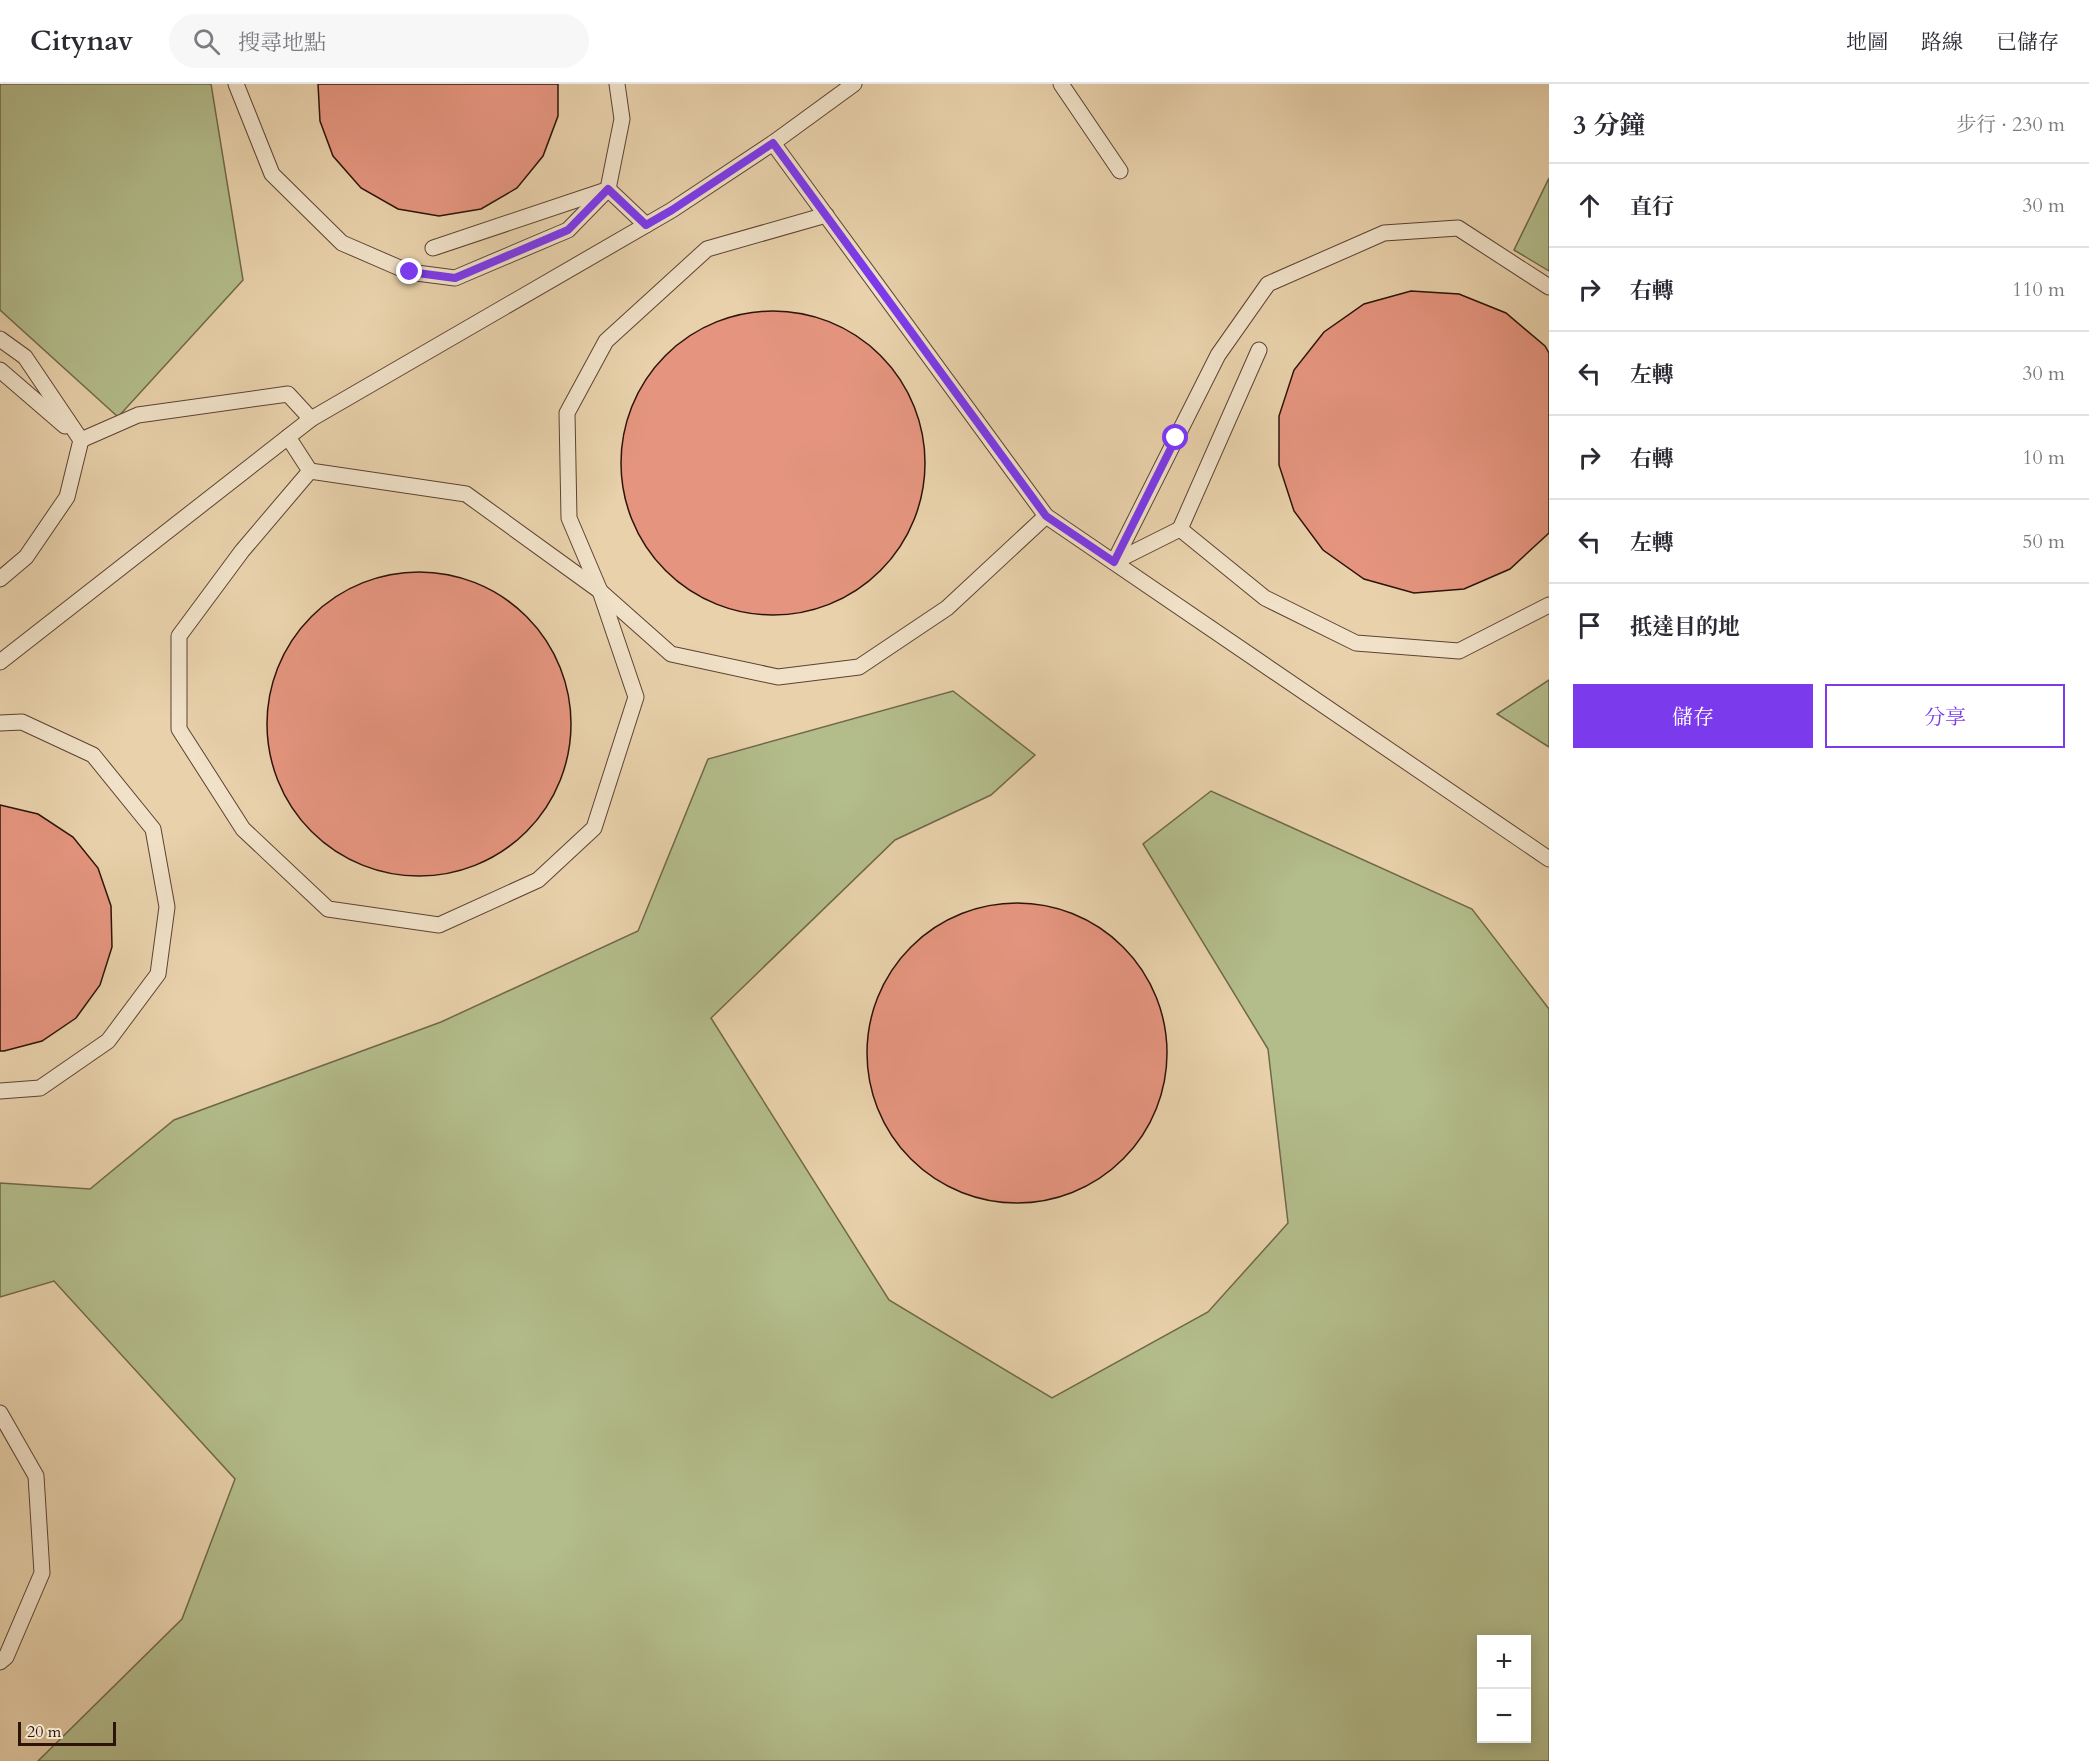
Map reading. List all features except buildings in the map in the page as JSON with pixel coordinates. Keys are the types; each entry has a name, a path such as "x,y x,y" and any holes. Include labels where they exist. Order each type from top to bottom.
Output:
{"lane":[{"path":"236,84 272,174 342,243 410,272 455,278 568,230 608,189 622,119 617,84"},
{"path":"0,662 311,419 672,210 773,143 854,84"},
{"path":"1061,84 1120,171"},
{"path":"773,143 1046,516 1549,859"},
{"path":"608,189 646,225"},
{"path":"433,248 608,189"},
{"path":"310,471 242,551 179,636 179,729 243,829 328,909 439,925 538,880 594,828 636,697 600,591 569,518 567,413 606,341 707,249 825,215"},
{"path":"1114,562 1218,355 1268,284 1384,233 1458,228 1549,287"},
{"path":"0,339 25,357 81,440 67,497 26,557 0,579"},
{"path":"1114,562 1180,529 1260,350"},
{"path":"0,370 81,440"},
{"path":"81,440 138,415 288,394 311,419"},
{"path":"288,436 310,471 466,494 600,591 671,654 778,677 859,667 947,608 1046,516"},
{"path":"1180,529 1265,598 1356,643 1459,651 1549,605"},
{"path":"0,723 22,722 93,755 153,829 167,907 158,974 108,1041 40,1088 0,1091"},
{"path":"0,1413 36,1476 42,1573 6,1657 0,1662"}],"green space":[{"path":"0,84 211,84 243,280 118,417 0,310"},
{"path":"1549,178 1549,271 1514,250"},
{"path":"1549,680 1549,747 1497,714"},
{"path":"953,691 1035,755 991,795 895,840 711,1018 889,1300 1052,1398 1208,1312 1288,1223 1268,1049 1143,844 1211,791 1472,909 1549,1009 1549,1761 38,1761 182,1619 235,1479 54,1281 0,1297 0,1183 90,1189 174,1120 441,1022 638,931 708,759"}],"route":[{"path":"410,272 455,278 568,230 608,189 646,225 773,143 1046,516 1114,562 1176,438"}]}
